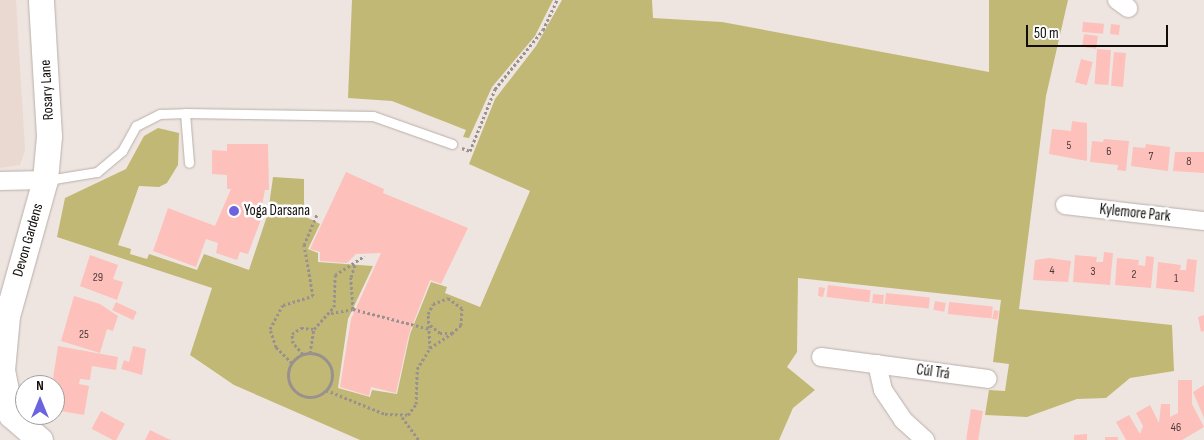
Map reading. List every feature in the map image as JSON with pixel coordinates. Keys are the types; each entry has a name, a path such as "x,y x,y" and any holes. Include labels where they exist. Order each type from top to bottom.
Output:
{"street":[{"name":"Rosary Lane","path":"41,0 49,136 45,180"},
{"path":"0,181 45,180"},
{"name":"Devon Gardens","path":"4,412 2,370 7,316 45,180"},
{"name":"Kylemore Park","path":"1066,205 1204,221"},
{"name":"Cúl Trá","path":"821,357 988,379"},
{"path":"877,364 883,390 903,420 925,440"},
{"path":"4,412 40,440"}],"lane":[{"path":"45,180 97,172 112,162 136,126 146,118 185,113 373,116 452,144"},
{"path":"185,113 189,163"}],"path":[{"path":"452,144 470,151 495,89 543,30 557,0"},
{"path":"292,363 276,348 270,329 283,305 313,296 304,245 317,214"},
{"path":"310,354 314,329 331,313 336,301 335,275 356,264 364,256"},
{"path":"353,309 351,277 356,264"},
{"path":"402,416 416,404 413,376 430,348 452,333 464,319 462,308 454,300 432,304 430,348"},
{"path":"331,313 353,309 430,327 440,333 452,333"},
{"path":"303,354 293,343 292,334 301,328 314,329"},
{"path":"303,354 323,358 331,369 326,390 314,397 294,390 288,376 292,363 303,354"},
{"path":"326,390 402,416 419,440"}],"shaded area":[{"path":"0,0 16,0 25,150 20,165 0,168"},
{"path":"352,0 553,0 535,36 492,87 469,138 463,137 466,130 392,101 348,98"},
{"path":"562,0 652,0 653,18 722,22 989,72 989,0 1068,0 1046,96 1019,309 1172,325 1174,371 1130,378 1106,398 1077,399 1027,417 985,415 989,390 1005,391 1009,364 993,362 1001,300 798,278 797,352 787,367 815,390 793,408 779,440 360,440 234,385 190,355 212,288 57,237 65,198 126,169 144,136 158,128 179,133 178,165 167,183 159,187 139,186 118,245 131,249 130,254 147,259 149,254 197,270 204,254 249,270 268,213 273,177 304,179 304,216 320,224 308,249 318,253 318,262 373,266 348,319 338,388 370,397 372,390 397,394 410,334 431,282 447,287 445,293 480,307 530,191 469,164 495,99 536,46"}],"building":[{"path":"1083,22 1104,24 1103,34 1082,32"},
{"path":"1111,24 1120,25 1119,35 1110,34"},
{"path":"1084,34 1098,36 1096,49 1082,47"},
{"path":"1097,49 1111,50 1109,85 1095,84"},
{"path":"1114,52 1126,53 1123,87 1111,86"},
{"path":"1081,59 1093,62 1087,85 1075,82"},
{"path":"1072,121 1087,123 1087,161 1049,154 1052,129 1071,131"},
{"path":"1104,139 1129,141 1126,171 1117,170 1118,165 1090,162 1092,141 1103,142"},
{"path":"227,144 268,144 269,190 265,190 261,210 264,211 248,254 240,252 237,260 216,253 218,243 206,239 196,267 153,251 168,208 215,226 231,189 227,189 227,175 212,174 212,150 227,151"},
{"path":"1146,144 1170,147 1168,171 1131,166 1133,147 1145,148"},
{"path":"1175,152 1204,152 1204,173 1173,171"},
{"path":"346,172 384,189 383,193 468,228 441,284 430,280 409,334 396,393 371,387 369,396 340,387 351,319 381,253 356,254 347,263 320,261 320,252 310,249"},
{"path":"1104,252 1113,253 1110,285 1073,282 1075,255 1097,257 1096,262 1103,262"},
{"path":"90,255 118,265 113,279 123,282 117,300 80,286"},
{"path":"1146,256 1154,257 1151,288 1115,285 1117,258 1139,260 1138,265 1145,266"},
{"path":"1049,258 1071,261 1068,282 1033,280 1035,260"},
{"path":"1187,259 1197,260 1194,292 1156,288 1158,262 1181,265 1180,270 1186,270"},
{"path":"828,285 871,290 869,302 827,297"},
{"path":"819,287 825,288 823,297 818,296"},
{"path":"886,293 930,298 929,309 885,304"},
{"path":"873,294 884,295 883,304 872,303"},
{"path":"74,296 100,304 118,316 113,331 107,329 100,353 61,341"},
{"path":"935,301 946,303 944,312 933,310"},
{"path":"116,302 137,312 133,320 112,310"},
{"path":"949,302 993,307 992,319 948,314"},
{"path":"994,310 999,311 997,320 992,319"},
{"path":"1204,315 1204,331 1201,332 1198,317"},
{"path":"58,346 118,357 116,370 92,366 90,380 80,379 79,384 89,386 84,415 65,412 65,375 54,375"},
{"path":"133,346 146,349 142,375 121,369 124,360 129,362"},
{"path":"1178,380 1192,380 1192,404 1204,427 1182,440 1126,440 1116,422 1129,415 1140,434 1143,426 1136,413 1150,405 1159,423 1161,404 1170,404 1170,417 1178,413"},
{"path":"1204,385 1204,418 1193,392"},
{"path":"971,409 983,411 978,440 966,440"},
{"path":"101,411 125,424 116,440 92,429"},
{"path":"150,430 166,438 171,440 145,440"},
{"path":"1087,434 1087,440 1074,440 1074,435"},
{"path":"1105,437 1118,437 1118,440 1105,440"}],"place":[{"name":"Yoga Darsana","path":"234,211"}]}
